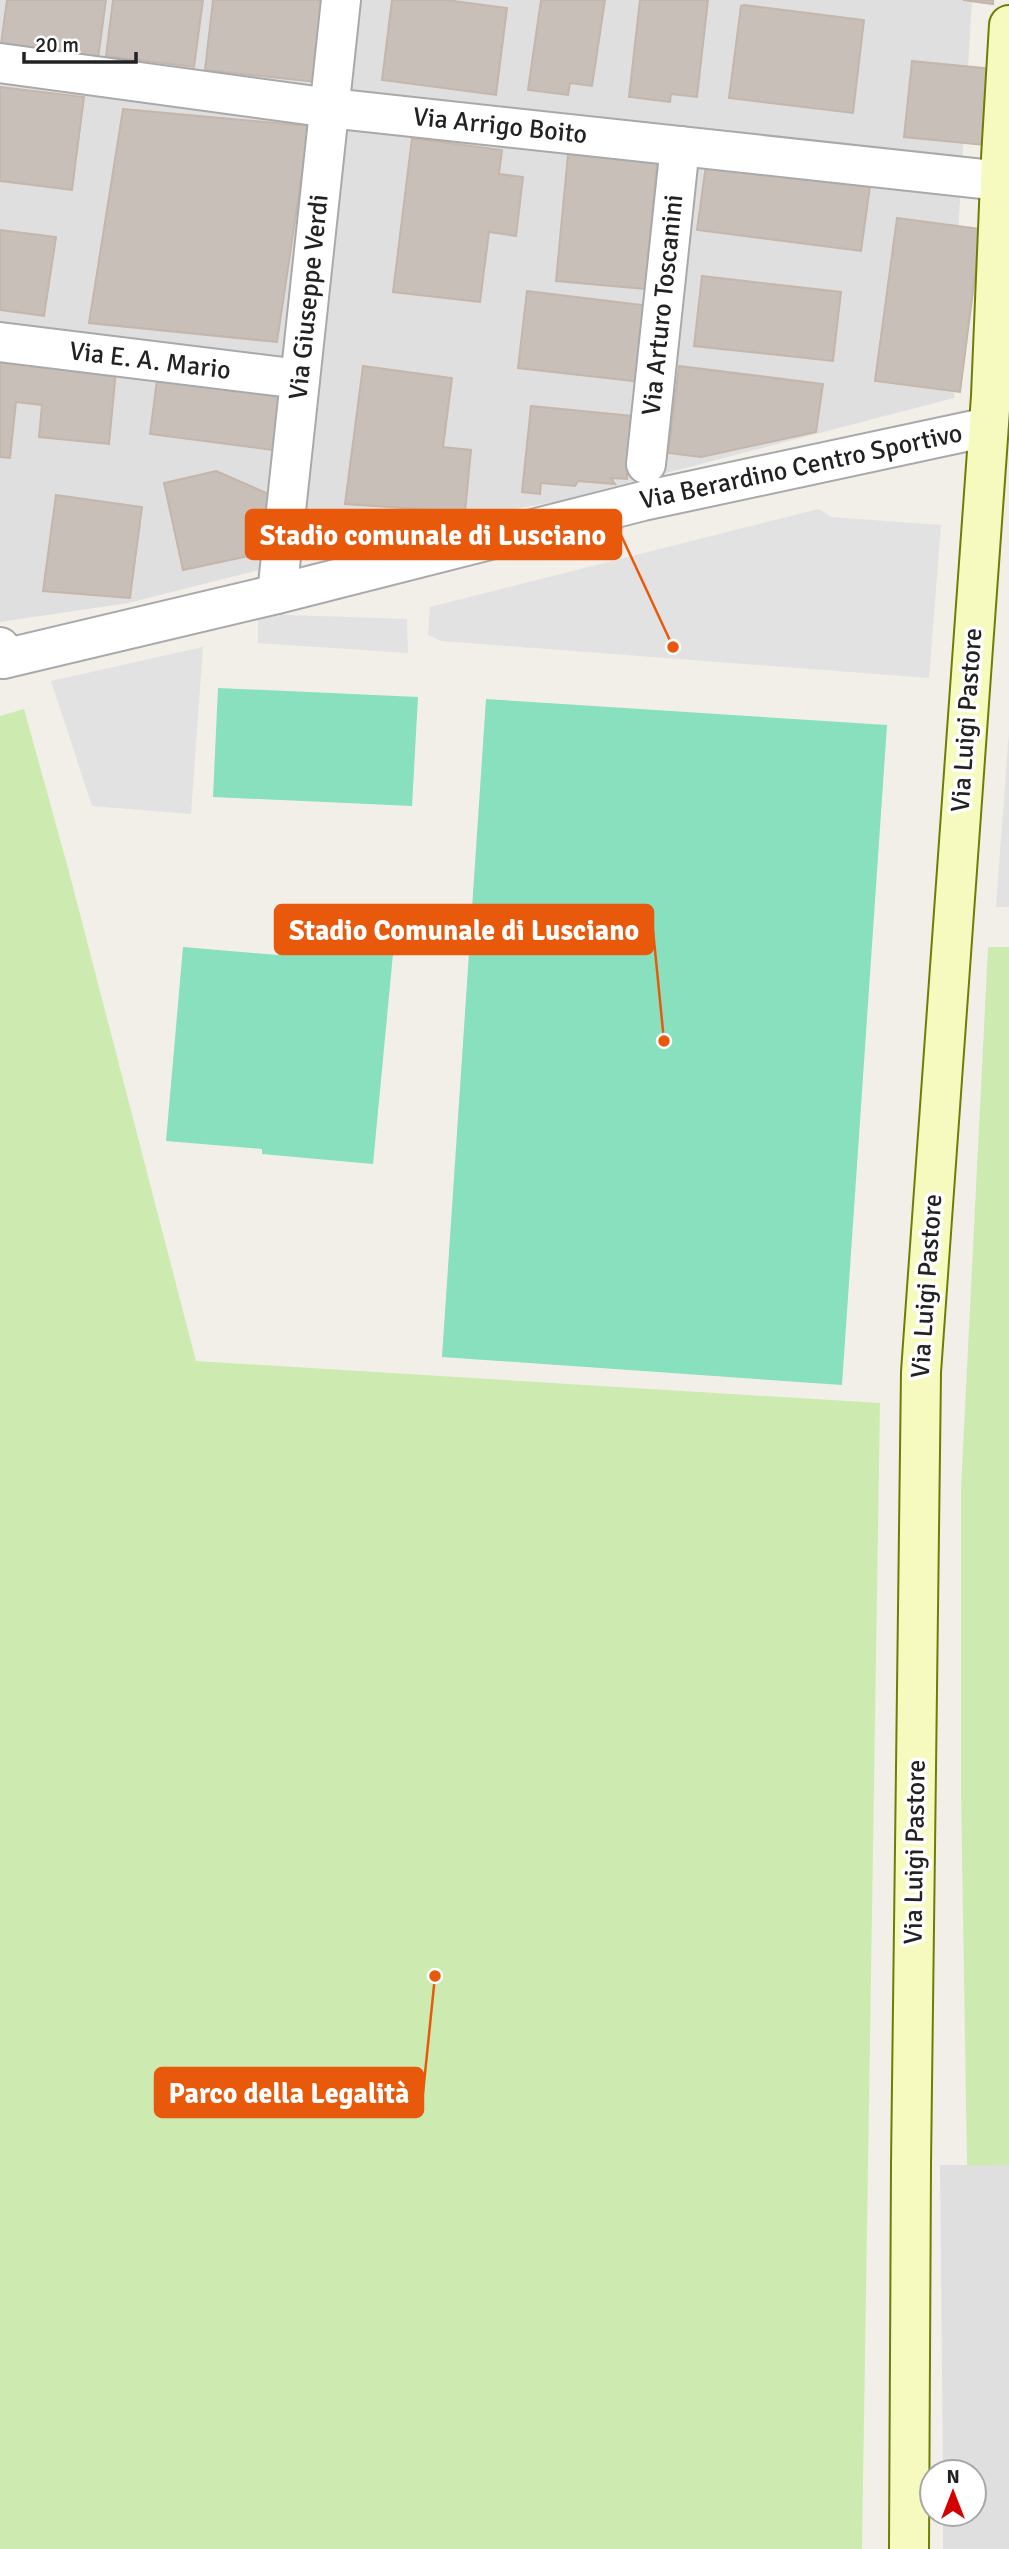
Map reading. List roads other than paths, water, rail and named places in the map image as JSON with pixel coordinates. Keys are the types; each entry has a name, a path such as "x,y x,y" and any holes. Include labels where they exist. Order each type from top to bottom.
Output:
{"street":[{"name":"Via Giuseppe Verdi","path":"277,594 341,0"},
{"name":"Via Luigi Pastore","path":"909,2549 920,1372 988,427 1009,25"},
{"name":"Via Arrigo Boito","path":"0,63 330,108 680,146 1003,165"},
{"name":"Via Arturo Toscanini","path":"646,464 680,146"},
{"name":"Via E. A. Mario","path":"0,342 300,379"},
{"name":"Via Berardino Centro Sportivo","path":"2,653 277,594 643,501 988,427"}],"place":[{"name":"Stadio comunale di Lusciano","path":"673,647"},
{"name":"Stadio Comunale di Lusciano","path":"664,1041"},
{"name":"Parco della Legalità","path":"435,1976"}]}
